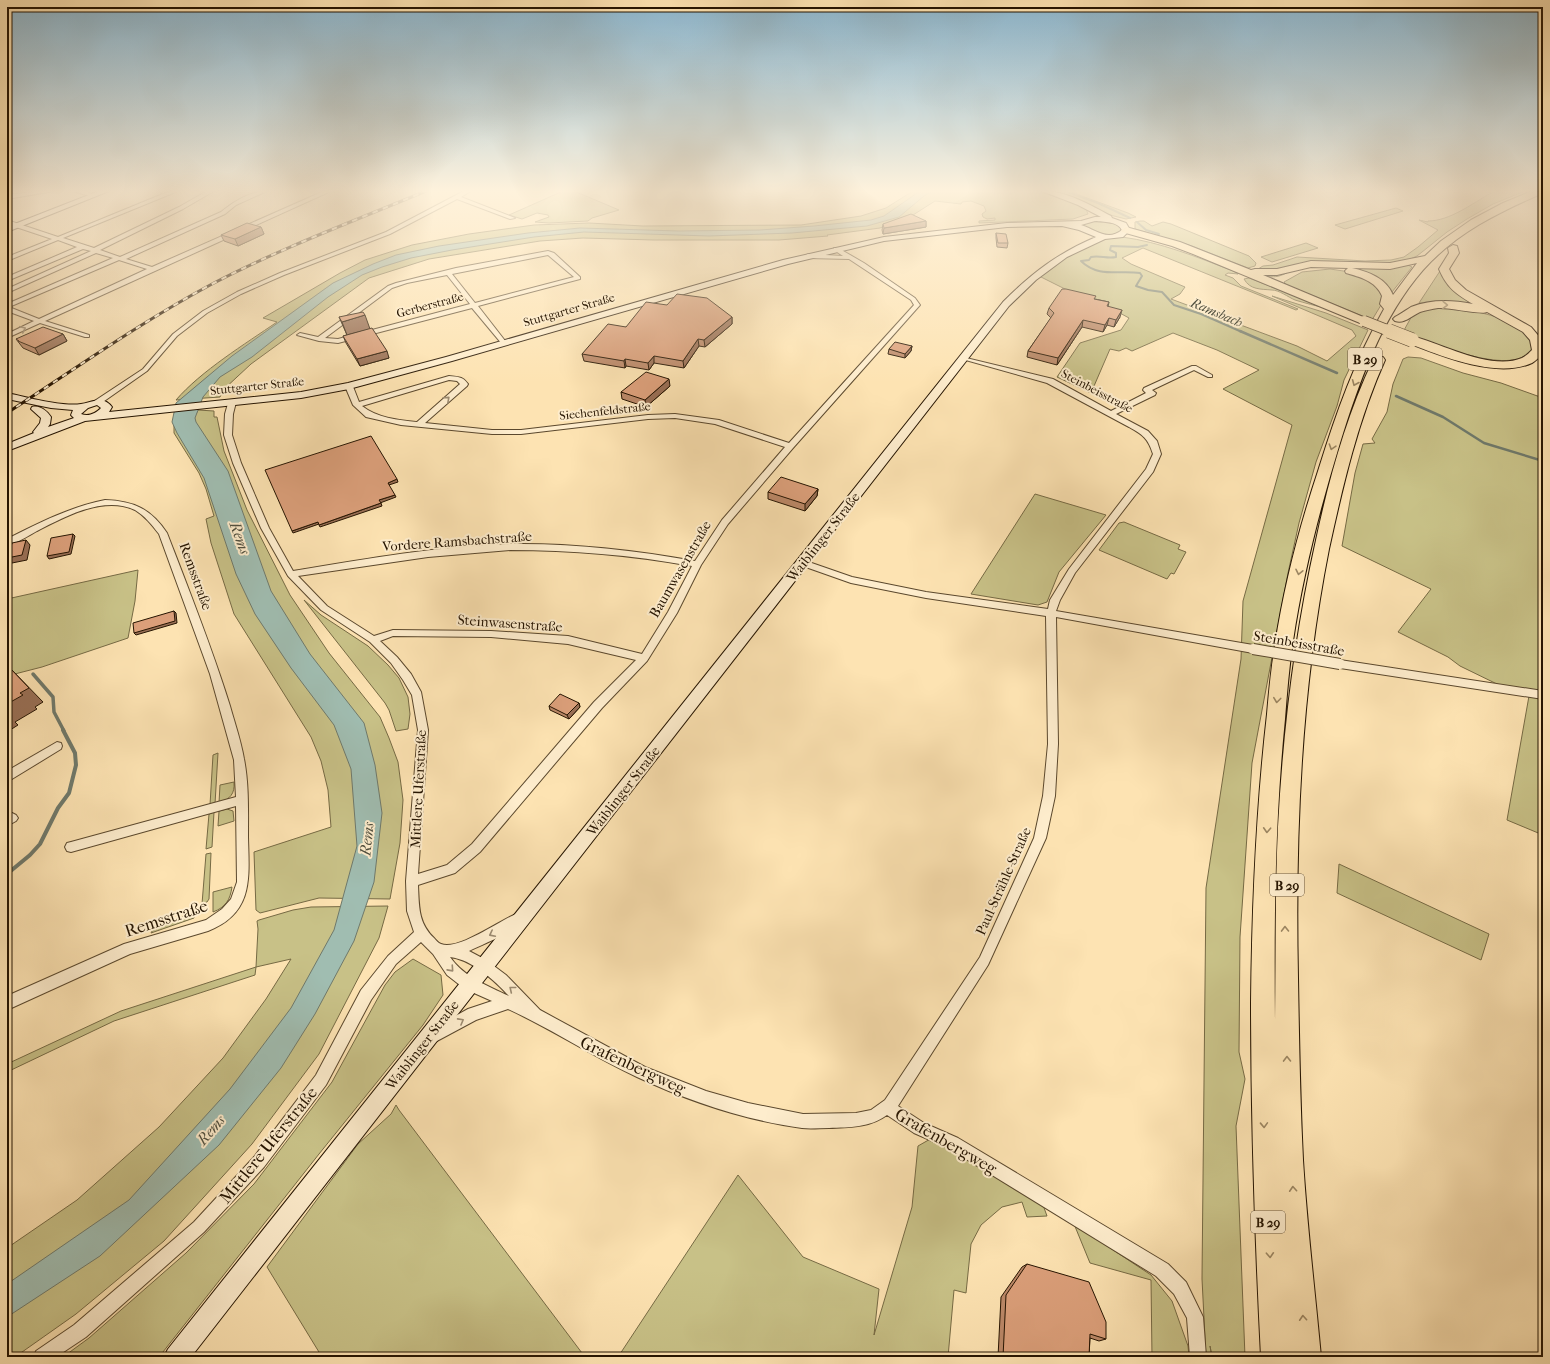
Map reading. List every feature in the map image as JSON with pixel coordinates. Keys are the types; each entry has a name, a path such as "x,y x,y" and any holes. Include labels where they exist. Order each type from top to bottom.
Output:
{"highway":[{"path":"1202,255 1453,356 1478,362 1512,364 1529,360 1534,357 1538,351 1537,341 1527,330 1471,298 1451,283 1446,276 1444,269 1453,255"},
{"name":"B 29","path":"1306,1357 1289,1134 1285,917 1292,758 1305,643 1320,552 1337,482 1356,419 1373,370 1384,348 1399,310 1402,290 1432,255"},
{"path":"1421,283 1446,255"},
{"path":"1239,269 1270,273 1311,264 1384,266 1403,264 1428,258"},
{"path":"1273,283 1298,271 1311,268 1330,267 1347,270 1369,277 1380,284 1387,292 1388,296 1386,304 1399,310 1443,305 1476,309 1509,319"},
{"name":"B 29","path":"1276,1357 1270,1257 1263,1078 1262,910 1271,752 1284,642 1304,546 1322,478 1344,409 1368,353 1399,310"}],"main road":[{"name":"Stuttgarter Straße","path":"79,413 96,416 133,411 301,395 349,386 813,255"},
{"name":"Waiblinger Straße","path":"176,1357 1006,304 1021,288 1044,268 1067,255"},
{"path":"7,396 79,413"},
{"path":"7,404 36,409 79,413"},
{"name":"Stuttgarter Straße","path":"79,413 103,405 133,411"},
{"path":"96,416 103,405"},
{"path":"36,409 46,417 43,428 38,432"},
{"path":"7,448 11,444 79,413"},
{"path":"7,448 60,426 79,413"}],"street":[{"path":"7,259 18,255"},
{"path":"7,279 64,255"},
{"path":"7,290 86,255"},
{"path":"110,255 152,269"},
{"path":"7,308 128,255"},
{"path":"7,336 184,255"},
{"path":"103,405 118,390 145,370 175,335 205,312 239,293 332,255"},
{"name":"Gerberstraße","path":"448,274 456,270 535,255"},
{"name":"Gerberstraße","path":"300,335 338,341 578,278 553,255"},
{"name":"Baumwasenstraße","path":"412,881 451,869 476,848 598,705 644,658 672,613 697,564 725,522 790,446 907,318 917,305 913,299 862,264 845,255"},
{"name":"Baumwasenstraße","path":"854,255 862,264"},
{"name":"Baumwasenstraße","path":"808,256 834,256 851,258"},
{"path":"320,339 390,287 448,274 475,305 504,343"},
{"path":"7,308 39,321 87,336"},
{"name":"Steinbeisstraße","path":"964,358 1050,381 1112,413 1145,433 1153,441 1156,454 1150,470 1072,571 1056,600 1051,614"},
{"path":"1112,413 1152,393 1147,390 1194,367 1210,376"},
{"path":"349,386 357,405 449,378 459,379 463,382 464,384 461,387 418,425"},
{"name":"Mittlere Uferstraße","path":"232,402 228,427 237,463 265,528 291,574 324,608 373,640 394,660 407,677 417,695 423,730 412,881 413,911 421,934 437,950 452,971 470,984"},
{"name":"Siechenfeldstraße","path":"357,405 369,415 401,423 492,432 521,432 648,417 675,416 716,422 790,446"},
{"name":"Remsstraße","path":"7,543 74,510 92,505 124,503 137,508 151,518 164,533 227,712 239,760 242,800 243,882 236,904 227,914 208,926 128,948 7,1002"},
{"name":"Vordere Ramsbachstraße","path":"291,574 382,558 511,547 588,549 649,554 697,564"},
{"name":"Steinbeisstraße","path":"803,563 865,583 926,595 1051,614 1340,664 1543,695"},
{"name":"Paul-Strähle-Straße","path":"888,1107 984,961 1040,838 1049,796 1053,744 1051,614"},
{"name":"Steinwasenstraße","path":"373,640 393,633 491,634 568,640 644,658"},
{"path":"7,777 57,746"},
{"path":"71,847 242,800"},
{"path":"437,950 457,950 494,933 526,914"},
{"name":"Mittlere Uferstraße","path":"42,1357 80,1331 198,1227 259,1162 322,1080 370,989 392,960 421,934"},
{"path":"437,950 462,954 484,967"},
{"name":"Grafenbergweg","path":"484,967 521,997 536,1015"},
{"name":"Grafenbergweg","path":"470,984 536,1015 641,1072 706,1098 748,1110 803,1120 856,1120 874,1116 888,1107 901,1118 922,1130 953,1143 1162,1270 1180,1288 1194,1317 1198,1357"},
{"path":"427,1039 473,1014 508,1002"}],"shaded area":[{"path":"382,255 456,255 429,259 369,278 251,364 223,390 220,397 176,400 186,389 211,368 277,322 263,318 365,260"},
{"path":"1071,255 1129,255 1122,258 1131,264 1185,287 1180,294 1171,299 1297,346 1327,361 1356,336 1352,330 1272,296 1326,313 1368,330 1344,380 1337,406 1316,462 1299,523 1252,763 1240,937 1239,1052 1245,1079 1236,1126 1245,1357 1206,1357 1202,1279 1206,888 1241,659 1243,601 1292,425 1223,389 1259,370 1217,350 1173,333 1132,351 1126,348 1119,351 1110,349 1091,393 1057,377 1080,343 1121,330 1129,318 1096,300 1075,294 1039,276 1061,260"},
{"path":"1159,255 1191,255 1233,271 1238,274 1228,273 1225,275 1233,278 1241,286 1298,309 1296,310"},
{"path":"1214,255 1246,255 1256,263 1255,266 1248,268"},
{"path":"1269,255 1296,255 1272,262 1261,257"},
{"path":"1407,255 1419,255 1408,260 1385,264 1307,262 1274,271 1258,269 1263,266 1273,265 1297,257 1365,261 1391,260 1404,257"},
{"path":"1322,264 1370,268 1408,265 1412,267 1392,292 1385,284 1375,277 1363,272 1337,266 1312,265"},
{"path":"1299,268 1276,277 1265,276 1258,273 1266,274"},
{"path":"1330,269 1350,272 1378,285 1384,300 1372,320 1287,285 1284,282 1302,272"},
{"path":"1440,271 1448,284 1460,294 1487,309 1419,303"},
{"path":"1249,278 1326,308 1295,300 1275,290 1253,287 1246,283 1244,279"},
{"path":"1449,307 1497,317 1508,322 1527,336 1533,346 1525,356 1510,360 1492,360 1451,350 1403,332 1413,314 1434,308"},
{"path":"1408,357 1421,358 1543,398 1543,691 1499,685 1460,666 1448,657 1398,632 1431,589 1342,546 1355,473 1363,444 1375,443 1372,439 1387,412 1393,384 1403,359"},
{"path":"198,410 214,411 214,417 217,417 224,451 247,510 290,595 329,653 380,717 389,738 398,762 403,800 400,843 390,899 319,898 260,913 256,910 254,852 331,827 328,790 321,761 311,737 234,614 211,543 206,519 214,516 206,489 199,473 174,433 174,425 196,414"},
{"path":"1035,494 1106,515 1059,572 1047,602 1038,605 971,594"},
{"path":"1124,522 1180,545 1178,549 1186,552 1174,574 1171,573 1167,579 1099,550 1119,523"},
{"path":"138,570 135,601 128,638 42,667 7,676 7,599"},
{"path":"304,600 321,615 368,646 399,678 408,697 410,714 408,729 396,731 385,703"},
{"path":"1529,696 1543,698 1543,835 1507,820"},
{"path":"218,753 215,804 210,805 213,755"},
{"path":"234,782 234,790 231,796 219,803 220,785"},
{"path":"227,809 233,811 234,821 218,826 219,811"},
{"path":"214,812 212,847 206,849 209,814"},
{"path":"211,853 209,899 207,902 202,904 206,854"},
{"path":"1339,864 1489,934 1481,960 1337,893"},
{"path":"232,887 227,902 221,908 213,912 213,892"},
{"path":"388,906 379,938 319,1054 252,1144 164,1241 76,1314 15,1357 7,1357 7,1248 77,1200 159,1127 223,1058 266,999 291,959 256,967 257,921 259,920 293,910 311,907"},
{"path":"191,913 194,914 194,918 151,933 152,931"},
{"path":"413,959 441,975 443,995 423,1025 159,1357 63,1357 89,1338 186,1253 254,1184 332,1082 385,985 395,972"},
{"path":"256,967 255,975 114,1021 7,1072 7,1064 121,1011"},
{"path":"396,1105 585,1357 322,1357 267,1267 358,1144 391,1114"},
{"path":"932,1138 1043,1205 1047,1216 1027,1217 1022,1202 1002,1207 981,1225 971,1244 966,1293 954,1290 948,1357 618,1357 738,1175 803,1257 879,1289 874,1335 912,1207 918,1146"},
{"path":"1074,1224 1151,1275 1172,1301 1188,1346 1189,1357 1152,1357 1151,1280 1090,1263"}],"water":[{"name":"Rems","path":"396,255 428,255 411,258 362,275 328,297 252,357 220,377 203,397 195,418 196,422 228,471 271,591 310,654 364,723 375,765 382,813 374,882 354,941 315,1014 281,1068 219,1145 100,1256 7,1317 7,1284 129,1200 230,1089 291,1008 334,930 357,846 351,769 334,725 291,668 255,614 236,574 204,478 172,422 176,403 232,356 333,283"}],"building":[{"path":"1062,289 1096,296 1094,299 1109,302 1107,306 1122,310 1116,320 1109,318 1105,325 1083,320 1058,358 1028,351 1054,313 1049,308"},
{"path":"677,294 707,298 732,317 704,340 698,339 683,361 654,356 648,363 625,359 624,361 582,354 608,324 626,327 646,302 667,305"},
{"path":"363,312 365,315 342,322 339,317"},
{"path":"43,327 63,334 35,348 16,339"},
{"path":"372,328 387,351 357,359 343,336"},
{"path":"895,342 912,346 905,354 889,349"},
{"path":"646,372 669,379 645,400 621,392"},
{"path":"371,436 397,479 388,483 395,495 379,500 381,503 319,525 318,522 292,531 265,470"},
{"path":"781,477 818,489 805,504 768,492"},
{"path":"73,534 69,552 47,556 51,538"},
{"path":"26,540 22,555 7,558 7,548 11,547 12,543"},
{"path":"174,611 175,621 134,633 133,623"},
{"path":"9,667 29,688 20,693 23,695 7,704 7,669"},
{"path":"560,694 579,703 567,715 549,706"},
{"path":"1027,1264 1089,1282 1106,1322 1106,1339 1090,1334 1089,1357 1003,1357 1006,1295"}],"waterway":[{"name":"Ramsbach","path":"1116,255 1116,257 1091,257 1089,260 1081,261 1094,270 1140,273 1142,276 1136,286 1162,292 1174,305 1201,314 1242,332"},
{"name":"Ramsbach","path":"1240,331 1337,373"},
{"name":"Ramsbach","path":"1396,396 1443,417 1484,443 1543,461"},
{"path":"33,674 53,697 54,712 64,731"},
{"path":"7,874 30,855 40,844 58,808 69,793 76,765 75,753 63,730"}],"railway":[{"path":"7,413 160,314 212,284 272,255"}]}
